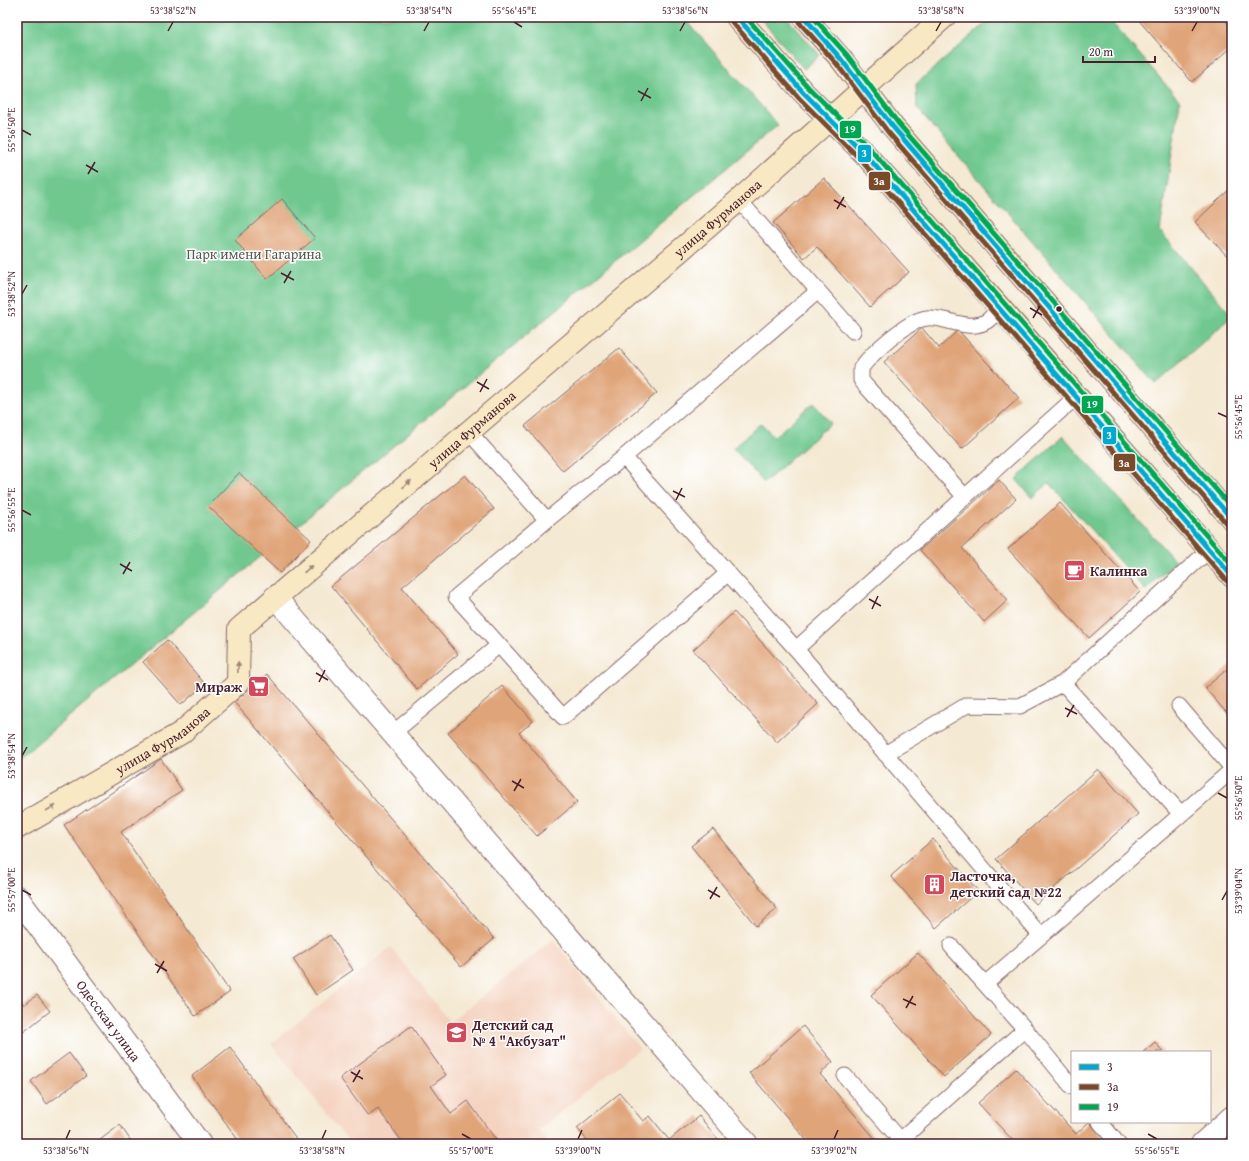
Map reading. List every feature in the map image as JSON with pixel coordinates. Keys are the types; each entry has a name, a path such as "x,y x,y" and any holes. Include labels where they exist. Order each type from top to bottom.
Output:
{"main road":[{"path":"737,17 804,93 831,118 1000,308 1232,576"},
{"path":"804,17 864,88 892,127 1232,519"}],"street":[{"name":"улица Фурманова","path":"17,828 181,733 238,683 239,628 739,200 944,17"},
{"path":"275,597 747,1144"},
{"name":"Одесская улица","path":"17,897 200,1144"},
{"path":"1202,1144 1232,1117"}],"lane":[{"path":"739,200 853,331"},
{"path":"728,573 563,717 456,597 624,457 818,291"},
{"path":"965,497 865,385 861,380 861,368 906,326 918,320 934,318 970,326 987,321 1000,308"},
{"path":"796,649 1077,396"},
{"path":"469,432 547,520"},
{"path":"624,457 796,649 1041,936"},
{"path":"885,754 967,705 1020,706 1063,682 1209,550"},
{"path":"393,733 498,645"},
{"path":"1063,682 1181,814"},
{"path":"985,984 1232,769 1180,706"},
{"path":"951,946 1025,1029 1071,1086"},
{"path":"845,1076 901,1143 1025,1029"},
{"path":"1101,1123 1118,1144"}],"shaded area":[{"name":"Детский сад № 4 \"Акбузат\"","path":"553,940 640,1049 538,1130 549,1144 351,1144 271,1044 391,947 450,1022"}],"green space":[{"name":"Парк имени Гагарина","path":"17,17 683,17 778,125 17,760"},
{"path":"759,17 786,17 820,55 804,69"},
{"path":"993,17 1107,17 1180,101 1160,231 1232,316 1156,384 917,108 916,84"},
{"path":"813,403 831,423 764,483 733,448 761,423 774,437"},
{"path":"1063,436 1176,562 1145,590 1049,483 1032,498 1016,479"}],"building":[{"path":"1136,17 1222,17 1232,28 1232,47 1192,82"},
{"path":"824,178 909,272 870,307 817,247 804,258 773,223"},
{"path":"1232,187 1232,261 1195,222"},
{"path":"282,199 315,238 267,279 235,240"},
{"path":"922,328 939,348 958,330 1019,398 962,449 884,362"},
{"path":"619,348 657,393 563,471 525,426"},
{"path":"239,473 311,540 280,573 208,506"},
{"path":"465,475 494,509 402,587 458,654 417,689 331,586"},
{"path":"999,480 1016,499 962,548 1008,600 984,622 920,550"},
{"path":"1060,503 1140,592 1089,638 1008,549"},
{"path":"734,612 818,704 777,742 693,650"},
{"path":"167,640 205,684 181,705 143,662"},
{"path":"1232,665 1232,719 1205,688"},
{"path":"267,674 494,939 461,967 234,702"},
{"path":"502,686 533,721 519,733 577,802 537,836 448,733"},
{"path":"161,759 182,790 121,832 230,992 195,1016 64,825"},
{"path":"1098,769 1138,814 1036,904 996,859"},
{"path":"713,829 777,909 756,926 691,846"},
{"name":"Ласточка, детский сад №22","path":"933,839 978,891 936,928 891,876"},
{"path":"330,935 353,970 316,995 293,959"},
{"path":"918,953 991,1035 944,1077 871,995"},
{"path":"37,995 50,1011 17,1037 17,996 24,1005"},
{"path":"411,1026 446,1075 431,1086 451,1114 468,1101 499,1144 404,1144 378,1109 368,1116 340,1078"},
{"path":"803,1026 833,1062 820,1074 878,1142 875,1144 810,1144 749,1073"},
{"path":"1155,1042 1162,1051 1144,1051"},
{"path":"230,1047 300,1144 241,1144 192,1076"},
{"path":"69,1053 86,1076 47,1104 31,1081"},
{"path":"1016,1069 1076,1134 1088,1123 1090,1123 1110,1144 1016,1144 978,1103"},
{"path":"620,1093 643,1121 650,1116 669,1140 699,1116 722,1144 590,1144 577,1128"},
{"path":"120,1125 133,1144 103,1144 100,1140"}],"transit line":[{"name":"3","path":"737,17 804,93 865,154 1232,576"},
{"name":"19","path":"746,17 809,88 870,149 1232,565"},
{"name":"3","path":"804,17 841,59 893,127 1232,519"},
{"name":"19","path":"813,17 847,55 898,123 1232,508"},
{"name":"3а","path":"732,22 799,98 860,159 1227,581"},
{"name":"3а","path":"799,22 836,63 888,132 1227,524"}],"place":[{"name":"Калинка","path":"1074,571"},
{"name":"Мираж","path":"258,687"},
{"name":"Ласточка, детский сад №22","path":"935,884"},
{"name":"Детский сад № 4 \"Акбузат\"","path":"456,1033"}]}
